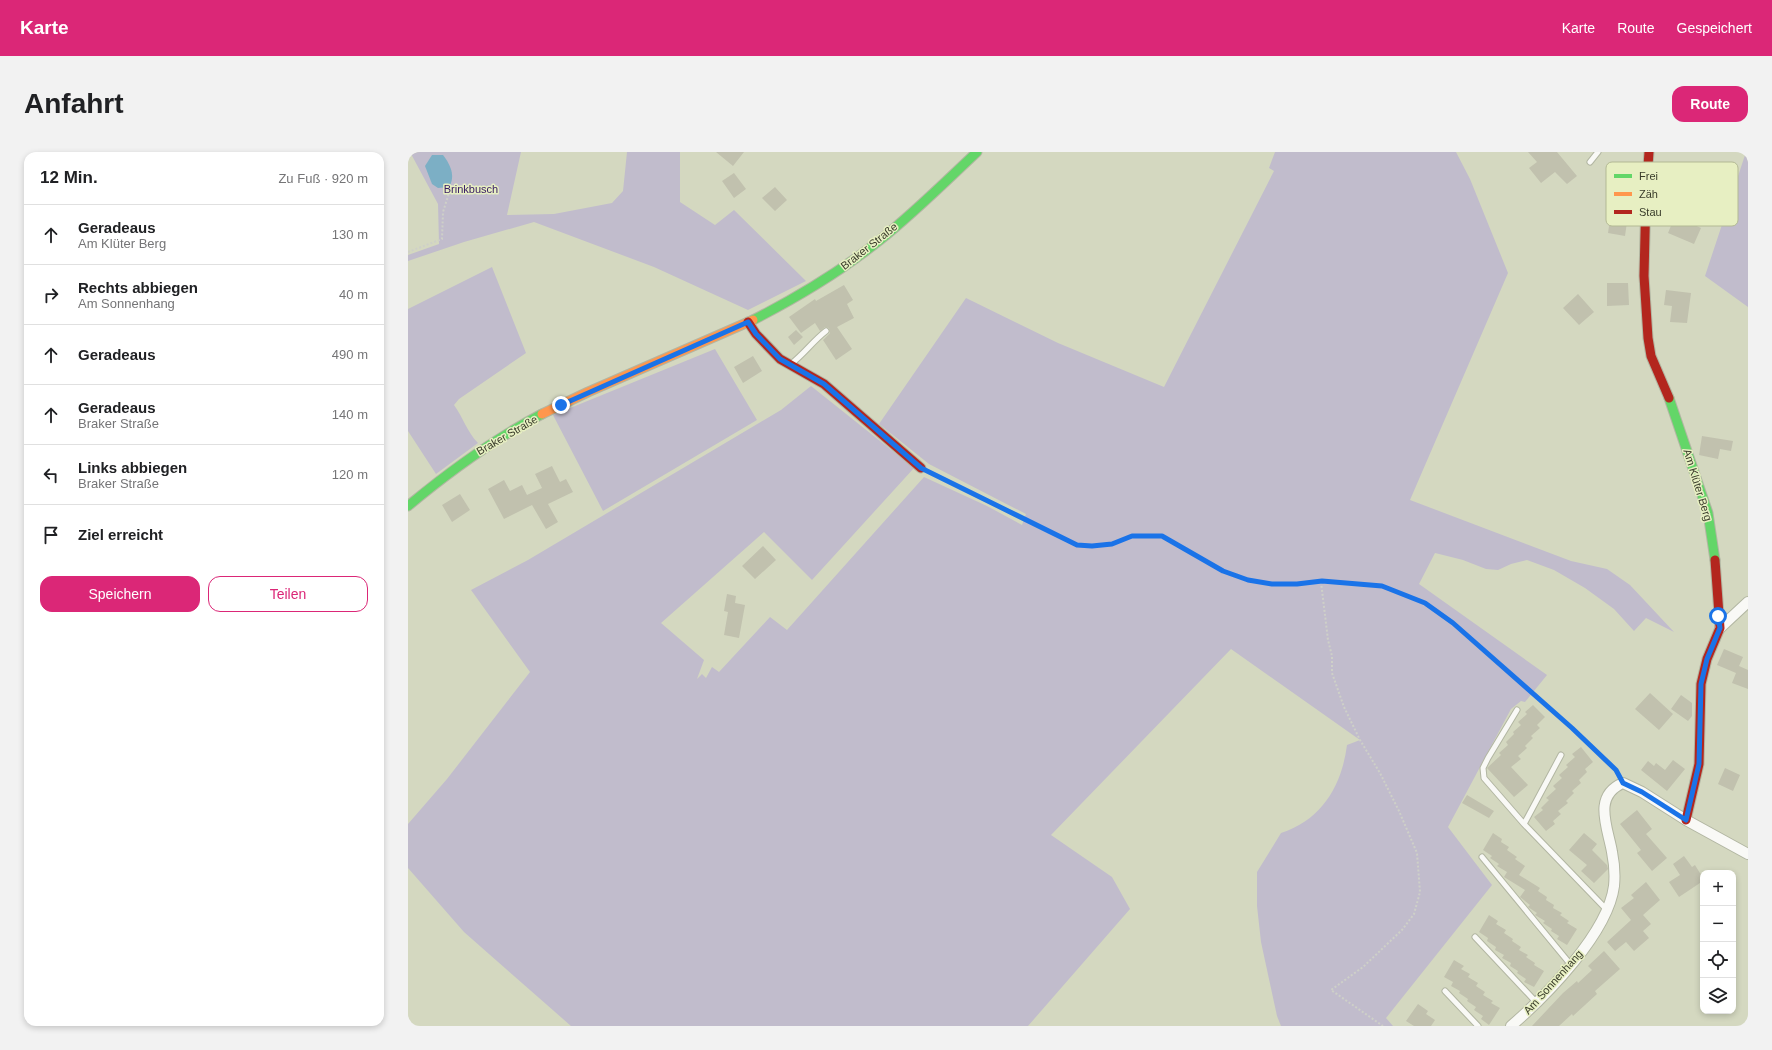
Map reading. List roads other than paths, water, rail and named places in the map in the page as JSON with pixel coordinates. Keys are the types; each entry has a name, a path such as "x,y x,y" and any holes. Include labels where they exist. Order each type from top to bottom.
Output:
{"street":[{"name":"Braker Straße","path":"408,506 463,462 537,418 782,305 850,262 869,248 977,152"},
{"name":"Am Klüter Berg","path":"1648,162 1649,152"},
{"name":"Am Klüter Berg","path":"1645,226 1644,276 1648,338 1651,356 1665,387 1708,513 1714,551 1720,628 1703,671 1701,684 1699,764 1686,820"},
{"path":"748,322 756,334 780,359 789,366 824,384 921,468"},
{"path":"1720,628 1748,602"},
{"name":"Am Sonnenhang","path":"1511,1026 1571,965 1594,933 1607,910 1614,885 1613,853 1604,814 1606,800 1614,786 1623,783 1642,792 1686,820"},
{"path":"1686,820 1748,854"}],"lane":[{"path":"1590,162 1598,152"},
{"path":"789,366 826,331"},
{"path":"1517,710 1483,768 1484,778 1524,824 1607,910"},
{"path":"1524,824 1561,755"},
{"path":"1482,857 1571,965"},
{"path":"1475,938 1536,1002"},
{"path":"1445,991 1478,1026"}],"water":[{"path":"432,155 443,155 448,162 452,174 449,187 438,188 432,184 425,166"}],"park label":[{"name":"Brinkbusch","path":"471,189"}]}
